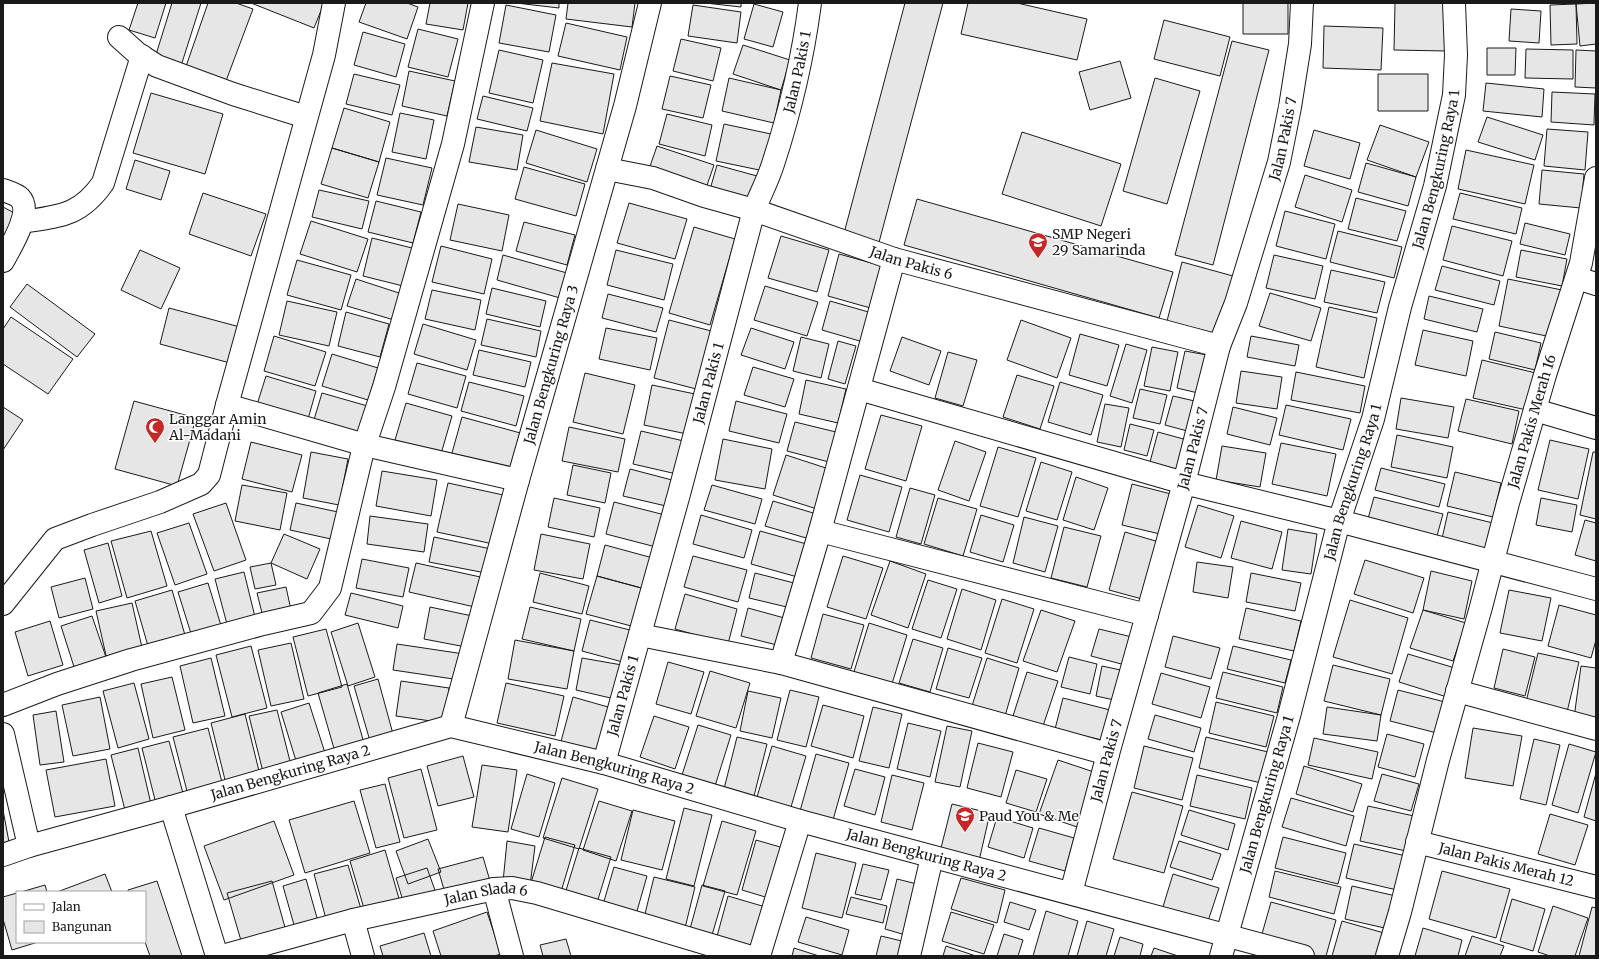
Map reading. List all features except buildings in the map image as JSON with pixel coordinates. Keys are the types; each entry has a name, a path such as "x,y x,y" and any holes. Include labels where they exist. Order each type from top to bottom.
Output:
{"street":[{"path":"3,604 55,539 160,502 201,484 209,475 324,55 334,3"},
{"path":"3,705 57,684 131,660 263,624 311,613 330,588 365,445 384,387 452,144 483,3"},
{"name":"Jalan Bengkuring Raya 3","path":"451,726 518,480 607,169 650,3"},
{"name":"Jalan Pakis 1","path":"604,762 640,635 754,210 773,165 789,109 806,31 810,3"},
{"name":"Jalan Pakis 7","path":"1071,894 1108,754 1184,483 1219,346 1236,303 1279,162 1300,44 1302,3"},
{"name":"Jalan Bengkuring Raya 1","path":"1224,946 1289,716 1340,521 1373,419 1400,307 1435,186 1454,95 1456,55 1454,3"},
{"path":"119,37 142,56 158,66 233,94 306,117"},
{"path":"22,222 66,215 84,205 94,196 103,182 142,56"},
{"name":"Jalan Pakis 6","path":"607,169 653,178 704,196 754,210 894,258 1219,346"},
{"name":"Jalan Pakis Merah 16","path":"1387,956 1400,912 1417,842 1481,607 1492,561 1534,410 1586,281 1581,263 1596,178"},
{"path":"3,190 20,197 23,208 22,222 3,261"},
{"path":"781,663 820,531 894,258"},
{"path":"859,390 1184,483 1340,521 1596,589"},
{"path":"227,405 365,445 518,480"},
{"path":"1534,410 1596,428"},
{"path":"820,531 1148,615"},
{"path":"640,635 781,663 1108,754"},
{"path":"1457,691 1596,730"},
{"name":"Jalan Bengkuring Raya 2","path":"3,855 29,846 171,807 451,726 604,762 800,821 1071,894 1224,946 1303,956"},
{"path":"3,734 29,846"},
{"path":"171,807 217,956"},
{"path":"759,956 800,821"},
{"name":"Jalan Pakis Merah 12","path":"1417,842 1596,887"},
{"path":"909,956 932,857"},
{"name":"Jalan Slada 6","path":"222,956 353,920 494,889 512,888 537,893 748,956"},
{"path":"494,889 512,956"},
{"path":"353,920 363,956"}],"place":[{"name":"SMP Negeri 29 Samarinda","path":"1038,259"},
{"name":"Langgar Amin Al-Madani","path":"155,444"},
{"name":"Paud You & Me","path":"965,833"}]}
